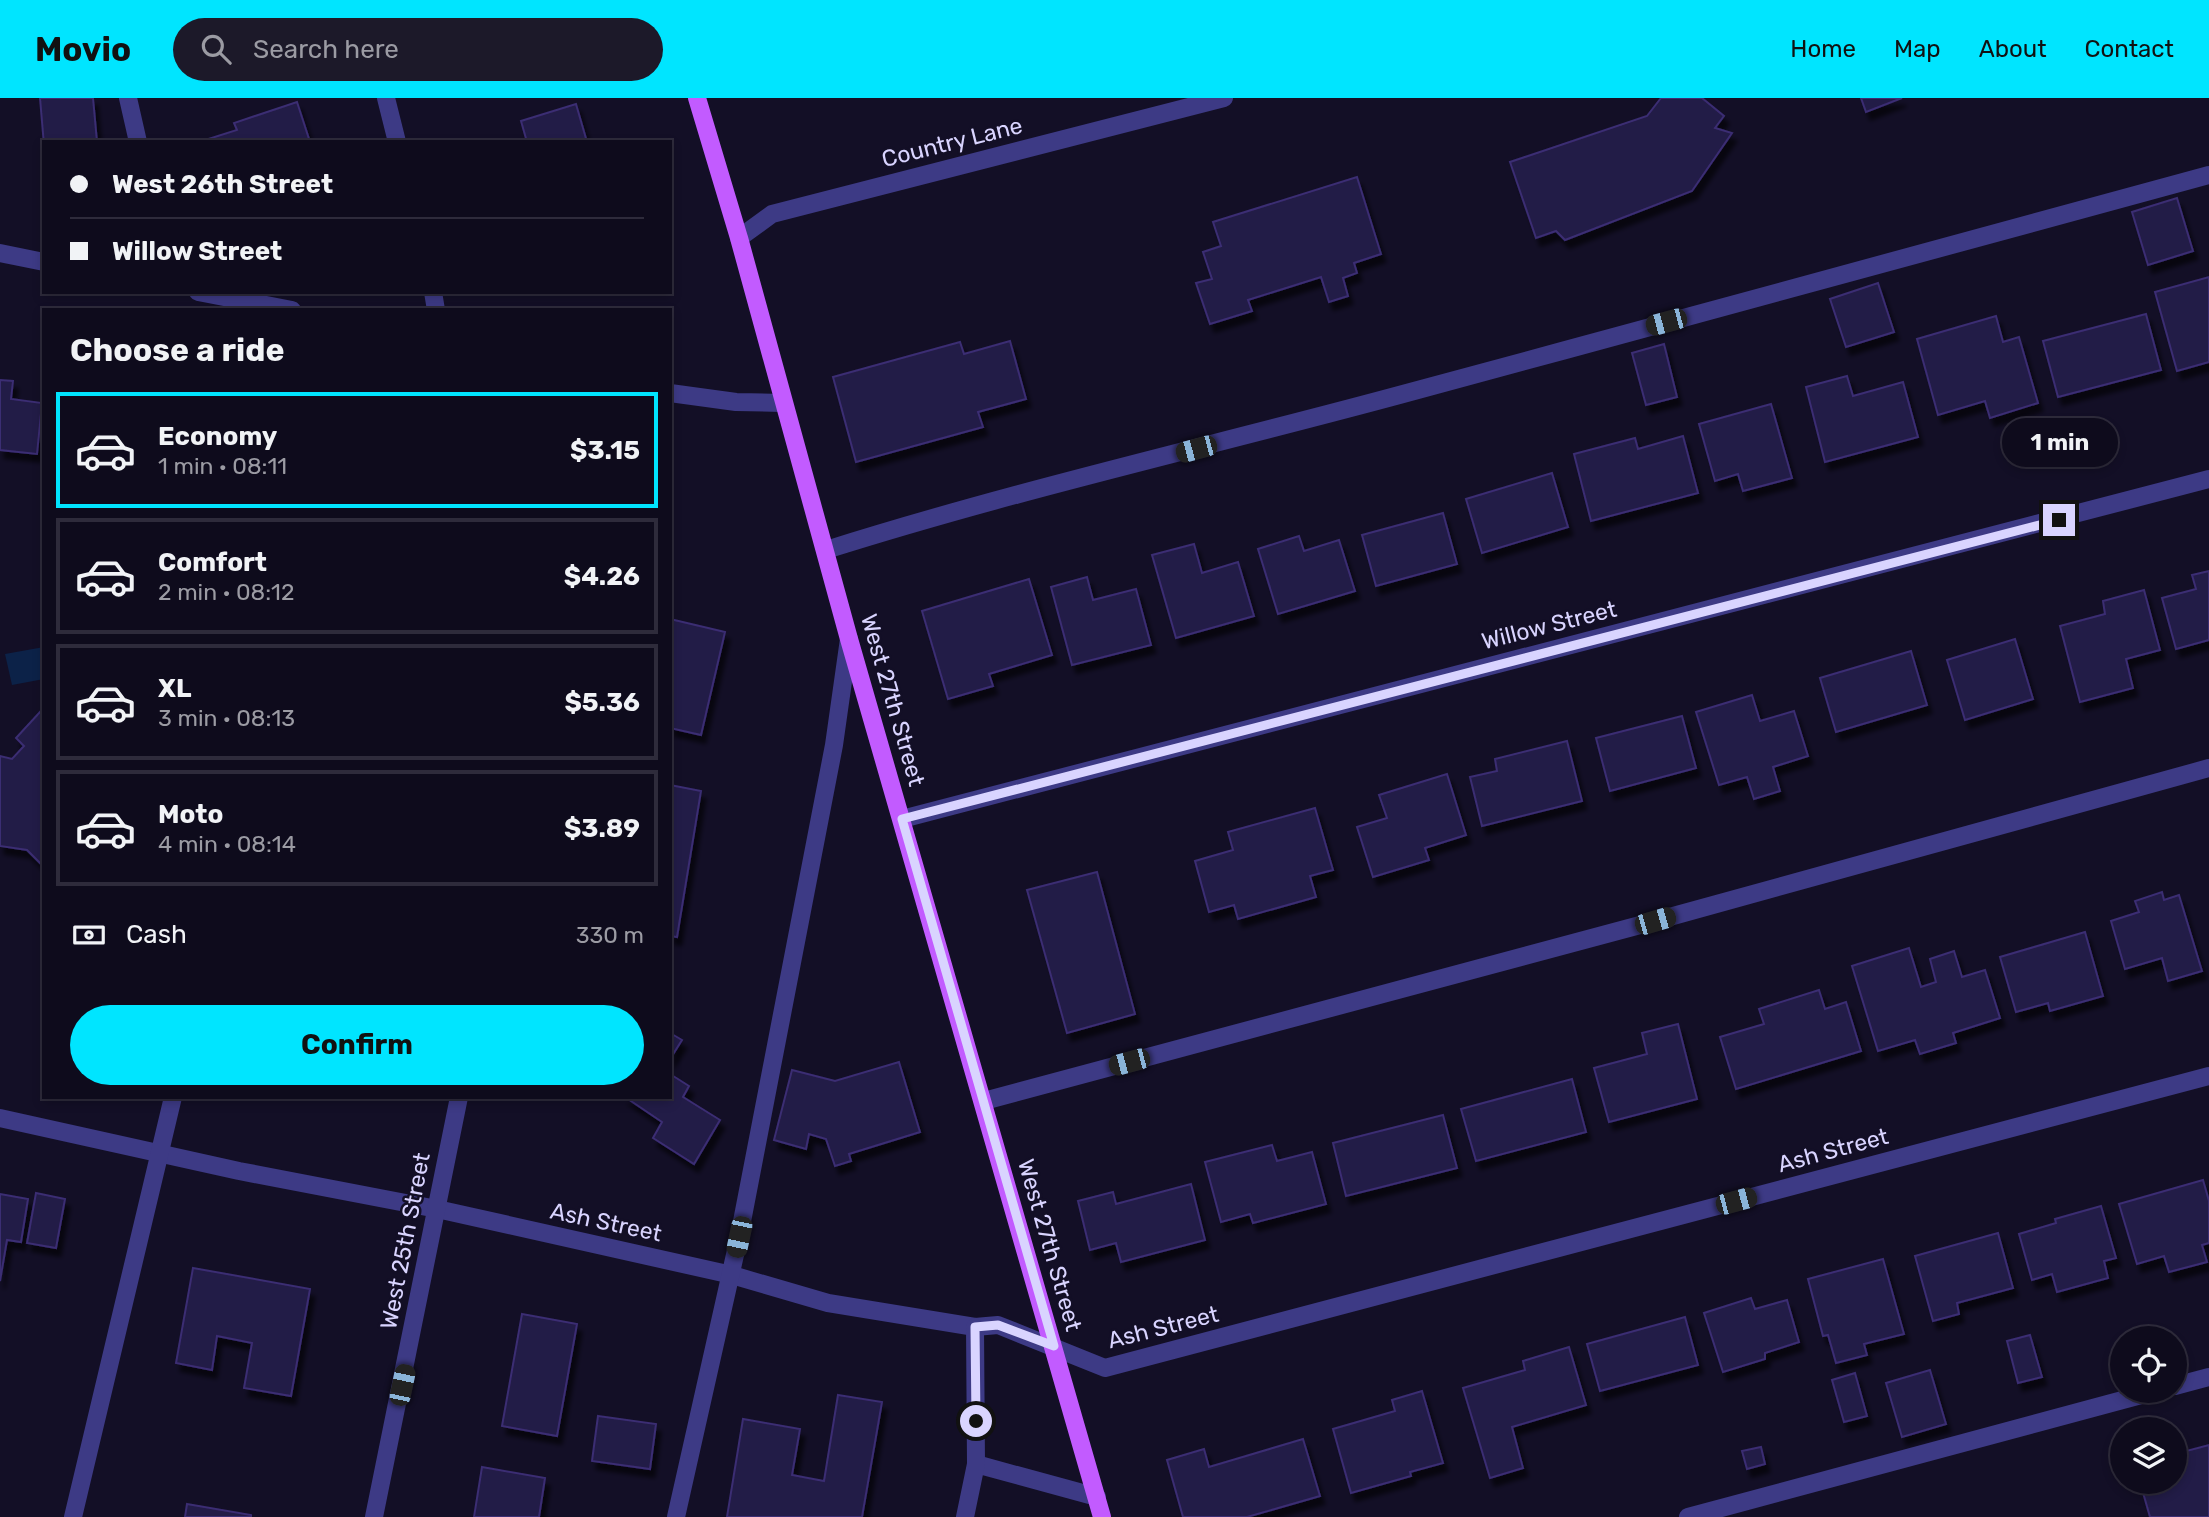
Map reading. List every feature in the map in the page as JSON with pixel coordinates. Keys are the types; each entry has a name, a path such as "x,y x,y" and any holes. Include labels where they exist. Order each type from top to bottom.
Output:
{"main road":[{"name":"West 27th Street","path":"697,98 739,238 849,639 1102,1517"}],"street":[{"path":"128,98 138,140"},
{"path":"386,98 396,140"},
{"name":"Country Lane","path":"739,238 772,214 1224,98"},
{"path":"826,550 1095,473 1390,398 2209,175"},
{"path":"0,253 42,262"},
{"path":"208,294 282,308"},
{"path":"672,393 736,402 783,403"},
{"name":"Willow Street","path":"902,819 2209,479"},
{"path":"676,1517 732,1275 834,745 849,639"},
{"path":"984,1101 1642,925 2209,768"},
{"name":"Ash Street","path":"0,1118 437,1209 732,1275 828,1303 975,1327 998,1325 1105,1368 2209,1076"},
{"path":"74,1517 173,1099"},
{"name":"West 25th Street","path":"374,1517 459,1099"},
{"path":"965,1517 976,1464 975,1327"},
{"path":"2187,1383 2209,1377"},
{"path":"1688,1517 2111,1403"},
{"path":"976,1464 1097,1497"}],"water":[{"path":"42,647 42,679 12,685 5,654"}],"building":[{"path":"40,98 93,98 97,140 44,140"},
{"path":"1661,98 1702,98 1724,116 1715,128 1732,133 1692,191 1565,240 1556,231 1536,238 1510,162 1647,116"},
{"path":"1861,98 1902,98 1866,112"},
{"path":"297,102 309,140 205,140 237,130 234,123"},
{"path":"576,104 586,140 526,140 521,121"},
{"path":"1357,177 1381,254 1354,263 1357,273 1343,278 1348,296 1329,302 1321,277 1248,300 1252,311 1210,324 1196,283 1212,279 1203,252 1221,246 1213,222"},
{"path":"2177,198 2193,251 2148,265 2132,212"},
{"path":"2209,277 2209,362 2177,371 2155,292"},
{"path":"1878,283 1894,332 1846,347 1830,299"},
{"path":"2146,314 2161,370 2058,397 2043,341"},
{"path":"1996,316 2003,342 2019,337 2038,403 1990,418 1985,401 1938,415 1917,339"},
{"path":"1010,341 1026,399 978,412 983,427 856,462 833,377 960,342 964,354"},
{"path":"1664,344 1677,397 1646,405 1632,353"},
{"path":"1847,376 1853,396 1903,382 1918,437 1825,462 1806,387"},
{"path":"0,380 13,381 11,399 42,403 37,454 0,450"},
{"path":"1771,404 1792,478 1743,491 1738,474 1715,481 1699,424"},
{"path":"1683,436 1698,493 1591,521 1574,454 1635,438 1638,449"},
{"path":"1552,473 1568,527 1482,553 1466,499"},
{"path":"1443,513 1457,564 1376,586 1362,535"},
{"path":"1299,536 1304,551 1339,540 1355,591 1278,614 1258,549"},
{"path":"1194,544 1202,573 1238,562 1254,616 1176,638 1152,555"},
{"path":"2209,571 2209,640 2176,649 2162,598 2196,589 2192,575"},
{"path":"1087,577 1093,600 1136,589 1151,645 1072,665 1051,587"},
{"path":"1029,579 1052,655 989,674 993,686 948,699 922,611"},
{"path":"2144,590 2160,650 2126,659 2133,688 2080,702 2060,626 2105,614 2103,601"},
{"path":"672,619 725,632 701,735 672,728"},
{"path":"2015,639 2033,699 1965,720 1947,660"},
{"path":"1911,651 1927,705 1836,732 1820,678"},
{"path":"1752,695 1760,721 1794,711 1808,756 1773,767 1780,791 1754,799 1747,777 1719,785 1696,712"},
{"path":"40,712 42,714 42,865 27,850 0,846 0,756 12,759 24,746 16,738"},
{"path":"1682,716 1696,768 1610,791 1596,738"},
{"path":"1567,741 1582,801 1482,826 1470,777 1497,771 1495,759"},
{"path":"1447,774 1466,835 1425,848 1429,860 1373,877 1357,827 1387,818 1379,795"},
{"path":"672,785 701,791 677,937 672,936"},
{"path":"1315,808 1333,870 1310,876 1316,897 1238,919 1234,905 1209,912 1195,861 1233,850 1228,832"},
{"path":"1097,872 1135,1014 1067,1033 1027,890"},
{"path":"2162,892 2164,900 2179,895 2202,971 2168,981 2162,958 2125,969 2111,921 2139,912 2135,901"},
{"path":"2085,932 2103,996 2050,1011 2048,1003 2016,1012 2000,957"},
{"path":"1909,948 1921,987 1936,982 1930,959 1954,951 1962,977 1985,970 2000,1018 1953,1033 1956,1043 1920,1054 1915,1040 1878,1051 1852,966"},
{"path":"1819,990 1825,1009 1846,1002 1861,1051 1736,1089 1720,1037 1764,1024 1759,1009"},
{"path":"1678,1024 1697,1099 1609,1122 1594,1068 1647,1054 1642,1033"},
{"path":"672,1034 682,1040 672,1056"},
{"path":"899,1062 920,1132 849,1154 851,1161 835,1166 826,1139 809,1134 806,1149 774,1140 792,1070 835,1081"},
{"path":"672,1075 689,1086 683,1097 720,1120 694,1164 653,1138 662,1122 628,1099 672,1099"},
{"path":"1572,1079 1586,1132 1476,1161 1461,1109"},
{"path":"1443,1115 1457,1168 1346,1196 1333,1143"},
{"path":"1272,1145 1277,1161 1312,1152 1326,1204 1253,1223 1250,1214 1221,1222 1205,1162"},
{"path":"2203,1180 2209,1201 2209,1243 2202,1245 2207,1262 2169,1272 2164,1256 2137,1264 2119,1204"},
{"path":"1191,1184 1205,1240 1121,1262 1116,1243 1090,1250 1078,1201 1113,1192 1116,1204"},
{"path":"36,1193 65,1199 56,1248 27,1243"},
{"path":"0,1194 28,1199 21,1242 7,1240 0,1281"},
{"path":"2101,1206 2116,1258 2104,1261 2108,1278 2057,1292 2052,1274 2032,1280 2019,1234 2056,1223 2055,1219"},
{"path":"1998,1233 2013,1288 1957,1303 1959,1314 1933,1321 1915,1256"},
{"path":"1883,1259 1904,1334 1864,1344 1867,1355 1836,1363 1828,1335 1823,1336 1808,1279"},
{"path":"193,1268 310,1289 291,1396 244,1388 252,1343 217,1336 212,1370 176,1363"},
{"path":"1751,1298 1755,1309 1787,1300 1799,1342 1765,1353 1765,1359 1723,1372 1704,1313"},
{"path":"522,1314 577,1324 557,1436 502,1426"},
{"path":"1685,1317 1698,1365 1600,1391 1587,1344"},
{"path":"2030,1335 2042,1377 2018,1383 2007,1341"},
{"path":"1569,1347 1586,1405 1512,1427 1523,1468 1490,1478 1463,1388 1525,1370 1523,1361"},
{"path":"1930,1370 1946,1424 1902,1437 1886,1383"},
{"path":"1855,1373 1867,1416 1844,1422 1832,1380"},
{"path":"1422,1391 1443,1463 1410,1472 1411,1476 1351,1493 1333,1429 1395,1411 1392,1400"},
{"path":"838,1395 882,1402 862,1517 727,1517 743,1419 800,1429 792,1475 824,1481"},
{"path":"598,1416 656,1424 650,1469 592,1461"},
{"path":"1303,1439 1320,1496 1247,1517 1183,1517 1167,1460 1204,1449 1209,1467"},
{"path":"2209,1445 2209,1517 2150,1517 2143,1494 2187,1494 2187,1451"},
{"path":"1761,1447 1765,1464 1747,1469 1742,1451"},
{"path":"482,1467 545,1478 539,1517 474,1517"},
{"path":"187,1504 251,1515 251,1517 185,1517"}],"route":[{"path":"976,1421 975,1327 998,1325 1054,1346 902,819 939,807 2059,520"}]}
